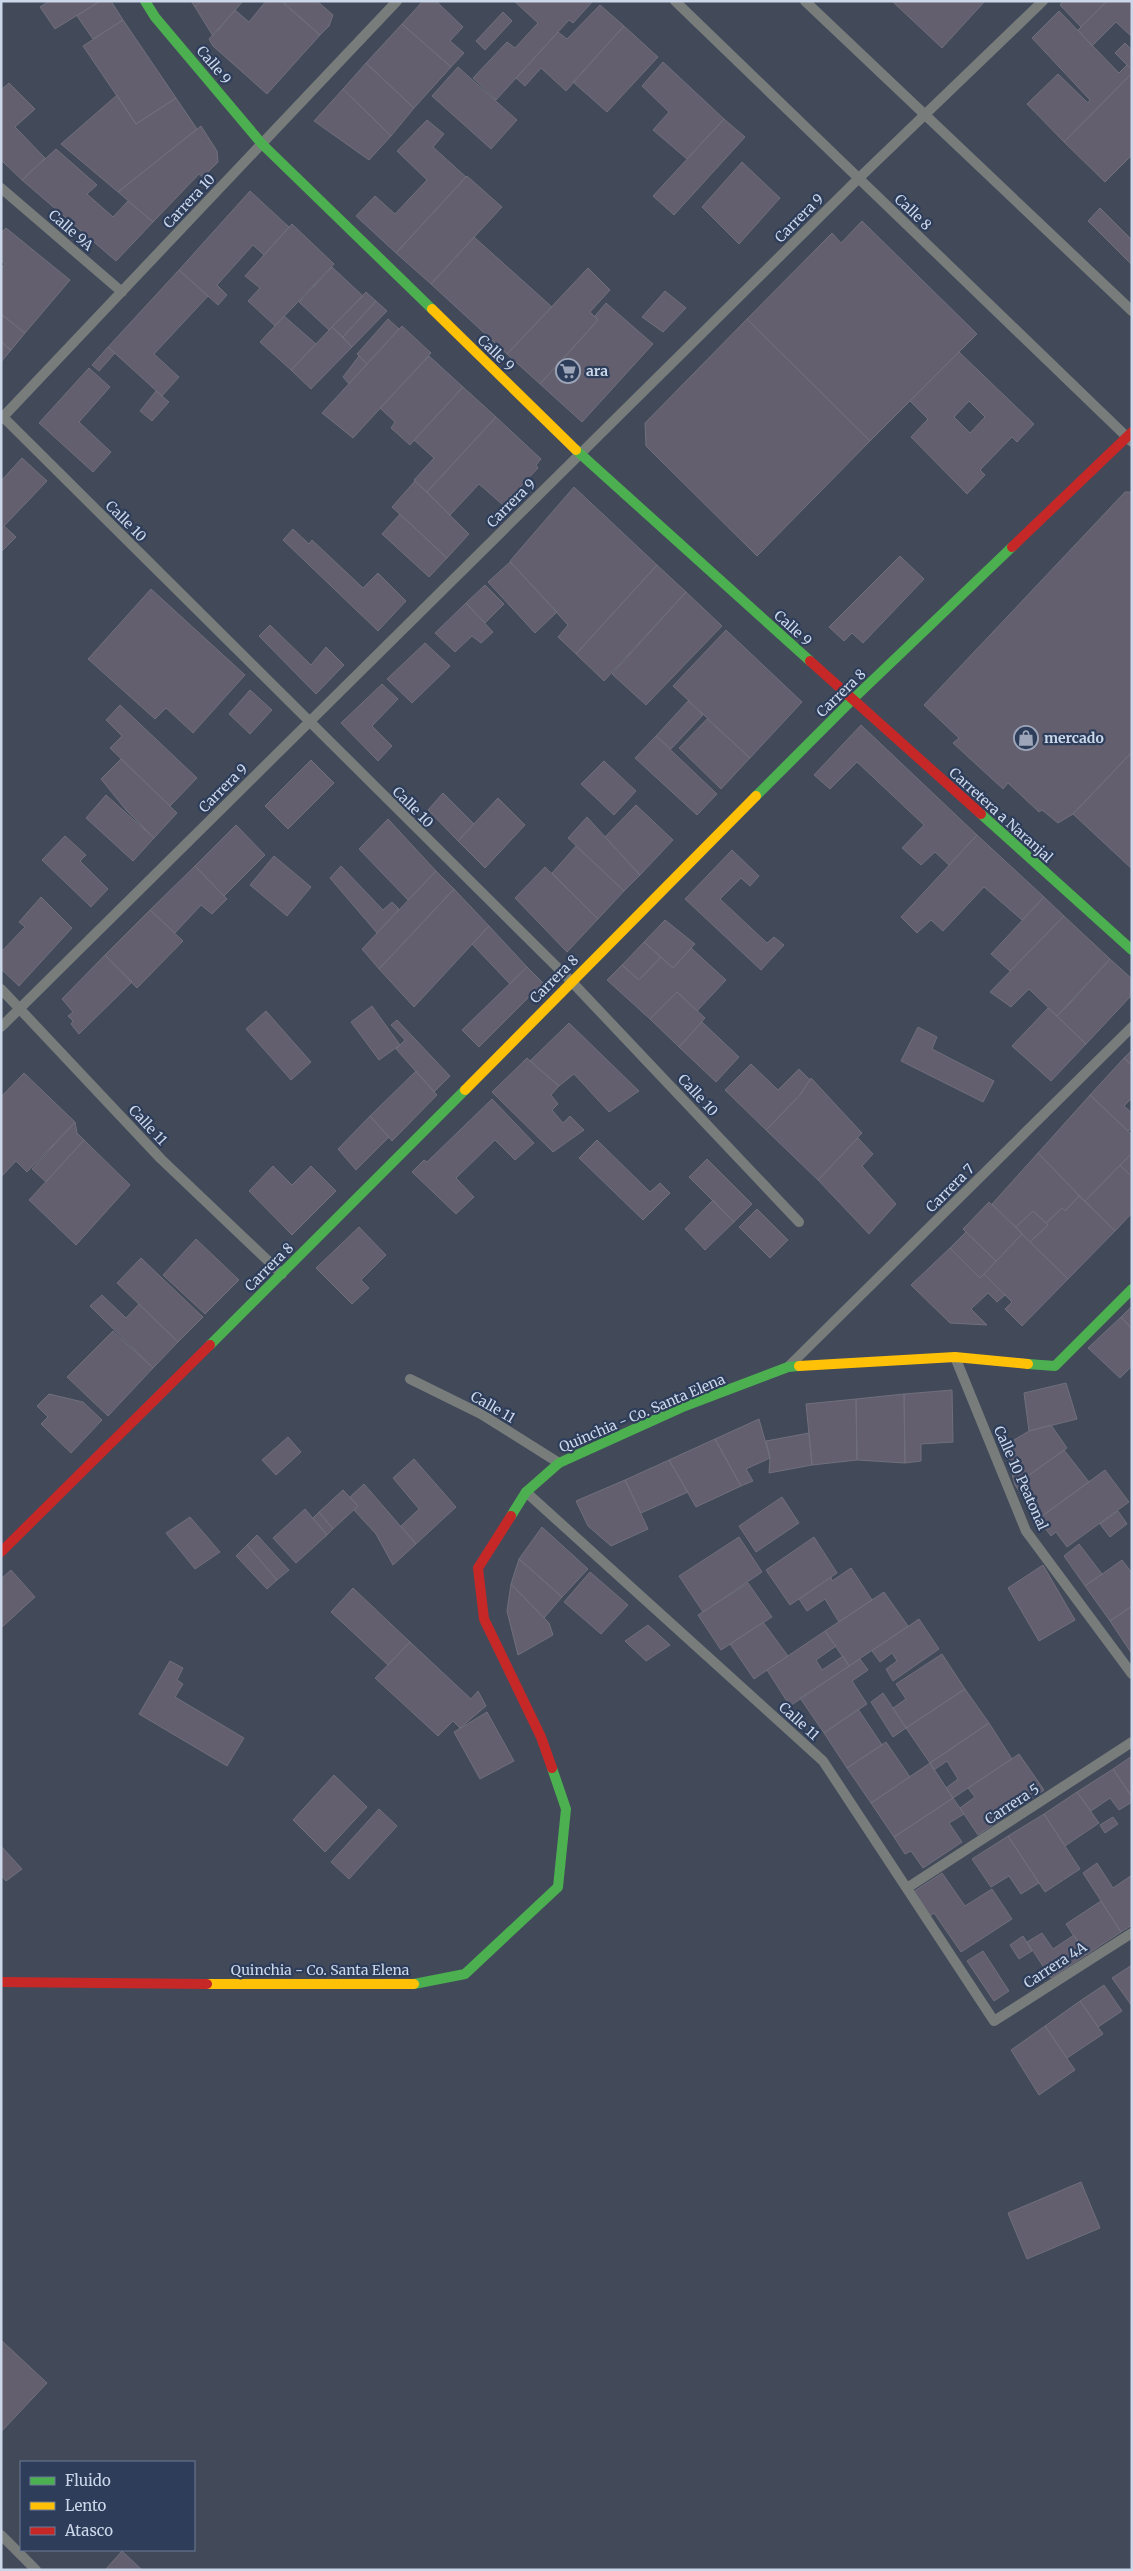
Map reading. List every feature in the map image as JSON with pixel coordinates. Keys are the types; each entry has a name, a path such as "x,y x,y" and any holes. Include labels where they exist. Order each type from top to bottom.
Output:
{"street":[{"name":"Calle 9","path":"145,1 155,17 262,144 580,454 852,700"},
{"name":"Carrera 10","path":"2,418 397,1"},
{"name":"Calle 8","path":"675,1 858,179 1130,437"},
{"path":"805,1 1132,311"},
{"name":"Carrera 9","path":"1,1027 858,179 926,116 1043,1"},
{"name":"Calle 9A","path":"1,188 122,292"},
{"name":"Calle 10","path":"2,418 571,981 799,1222"},
{"name":"Carrera 8","path":"1,1552 282,1274 852,700 1130,437"},
{"name":"Carretera a Naranjal","path":"852,700 1132,950"},
{"name":"Calle 11","path":"1,989 161,1159 282,1274"},
{"name":"Carrera 7","path":"788,1367 1132,1028"},
{"name":"Quinchia - Co. Santa Elena","path":"1,1982 408,1985 465,1974 558,1887 566,1809 540,1737 484,1619 478,1568 526,1492 559,1463 685,1406 788,1367 955,1357 1055,1366 1132,1289"},
{"name":"Calle 10 Peatonal","path":"955,1357 1026,1531 1132,1674"},
{"name":"Calle 11","path":"410,1379 481,1414 559,1463"},
{"name":"Calle 11","path":"526,1492 822,1760 994,2021"},
{"name":"Carrera 5","path":"907,1888 1132,1742"},
{"name":"Carrera 4A","path":"994,2021 1132,1933"},
{"path":"1,2535 36,2570"}],"building":[{"path":"49,1 100,1 55,29 40,7"},
{"path":"100,1 111,1 123,20 93,39 77,16"},
{"path":"191,1 201,1 195,7"},
{"path":"201,1 243,1 213,36 195,7"},
{"path":"266,1 282,1 320,35 267,94 213,46 209,39 235,10 249,22"},
{"path":"286,1 317,1 333,15 329,26 320,35 284,4"},
{"path":"423,1 436,1 463,27 450,41 464,53 451,67 402,24"},
{"path":"514,1 593,1 573,23 569,20 496,100 473,78 507,42 515,48 538,23"},
{"path":"892,1 985,1 942,48"},
{"path":"1063,1 1107,1 1081,27 1060,5"},
{"path":"1107,1 1132,1 1132,37 1116,22 1092,46 1078,30"},
{"path":"600,5 624,26 566,91 541,68 525,86 516,78 558,32 567,39"},
{"path":"1059,11 1119,73 1127,65 1132,70 1132,73 1064,142 1027,104 1058,74 1088,103 1090,100 1032,38"},
{"path":"503,12 512,21 485,50 476,41"},
{"path":"123,20 176,98 136,124 83,46"},
{"path":"402,24 451,67 414,108 366,63"},
{"path":"624,26 658,57 607,112 573,82"},
{"path":"1125,43 1132,50 1132,70 1115,53"},
{"path":"663,62 724,119 687,159 653,130 669,112 642,86"},
{"path":"366,63 414,108 391,136 343,89"},
{"path":"458,67 517,120 491,149 432,96"},
{"path":"1132,73 1132,155 1105,182 1064,142"},
{"path":"9,83 35,109 15,127 45,158 22,180 1,160 1,90"},
{"path":"343,89 391,136 369,160 314,121"},
{"path":"117,95 136,124 176,98 197,129 118,192 61,144"},
{"path":"724,119 745,137 674,215 653,196"},
{"path":"427,120 444,134 433,147 466,177 396,253 356,216 375,196 395,214 427,180 397,151"},
{"path":"201,126 217,151 218,162 203,177 199,174 153,222 118,192"},
{"path":"56,149 97,185 87,194 113,217 128,201 153,222 116,261 22,180"},
{"path":"742,162 780,198 739,244 702,207"},
{"path":"467,176 502,207 431,284 396,253"},
{"path":"250,191 289,227 264,255 253,245 217,285 227,295 218,305 179,270"},
{"path":"1100,208 1132,240 1132,265 1088,221"},
{"path":"862,221 977,334 870,441 747,319 832,233 841,243"},
{"path":"292,224 334,264 275,326 248,301 260,288 245,276"},
{"path":"6,228 70,280 25,333 1,314 1,268 5,264 1,261 1,233"},
{"path":"474,237 552,307 507,354 431,284"},
{"path":"332,267 363,296 329,330 299,302"},
{"path":"588,268 610,290 590,312 598,320 540,384 507,354"},
{"path":"179,270 208,296 154,354 179,377 162,396 108,347"},
{"path":"665,291 686,308 663,332 642,317"},
{"path":"366,292 376,301 343,337 332,327"},
{"path":"376,301 387,311 352,347 343,337"},
{"path":"606,303 653,344 582,422 540,384 598,320 595,316"},
{"path":"1,314 25,333 11,350 1,342"},
{"path":"284,316 316,344 291,370 260,342"},
{"path":"388,319 399,329 367,364 357,354"},
{"path":"747,319 870,441 757,556 646,446 645,423"},
{"path":"402,326 431,353 353,438 322,413"},
{"path":"332,327 352,347 311,389 291,370"},
{"path":"1,342 11,350 1,362"},
{"path":"108,347 115,353 99,371 92,365"},
{"path":"959,352 1034,424 1017,442 1012,437 980,470 985,475 967,494 911,437 928,419 910,401","holes":["969,401 985,417 970,433 954,417"]},
{"path":"359,356 367,364 349,384 343,377"},
{"path":"429,356 463,387 410,445 391,428 395,422 380,408"},
{"path":"89,368 110,387 79,422 111,452 93,472 39,423"},
{"path":"463,387 496,417 427,492 414,480 434,458 414,440"},
{"path":"156,391 169,402 152,421 140,411"},
{"path":"496,417 541,459 536,465 538,468 503,505 479,484 450,515 427,492"},
{"path":"22,458 47,481 4,526 16,537 1,552 1,481"},
{"path":"415,481 469,534 447,558 392,507"},
{"path":"574,487 657,565 576,654 558,637 568,625 510,561"},
{"path":"1125,492 1132,492 1132,752 1073,814 1058,823 1042,810 1039,812 1008,783 1003,789 953,743 959,738 924,705"},
{"path":"400,514 447,558 429,577 382,534"},
{"path":"293,529 309,544 312,540 363,588 378,573 406,601 378,631 283,540"},
{"path":"900,556 924,579 863,643 852,633 844,641 829,627"},
{"path":"510,562 557,612 535,633 488,582"},
{"path":"657,565 686,592 604,681 576,654"},
{"path":"485,585 504,604 485,623 466,603"},
{"path":"151,589 245,675 193,733 166,708 155,719 88,659"},
{"path":"686,592 722,626 646,705 612,674"},
{"path":"466,603 493,632 481,643 472,636 455,652 435,633"},
{"path":"270,625 311,665 326,647 344,665 316,694 259,636"},
{"path":"726,630 802,702 750,758 673,686"},
{"path":"425,643 450,666 412,703 387,679"},
{"path":"382,684 398,699 372,726 392,746 378,761 341,723"},
{"path":"250,690 272,710 250,734 229,714"},
{"path":"688,701 703,715 671,749 656,736"},
{"path":"120,705 197,778 170,806 110,748 122,736 106,720"},
{"path":"707,719 750,758 721,789 679,748"},
{"path":"861,725 977,835 949,865 935,852 921,865 902,848 924,825 857,762 830,789 814,775"},
{"path":"656,736 717,794 697,815 635,758"},
{"path":"1132,752 1132,869 1073,814"},
{"path":"121,759 177,813 154,838 126,810 101,779"},
{"path":"311,760 334,783 288,829 265,806"},
{"path":"604,761 636,791 614,815 581,784"},
{"path":"443,793 474,824 458,841 428,810"},
{"path":"106,795 154,838 133,861 86,818"},
{"path":"498,798 525,825 485,868 458,841"},
{"path":"636,805 673,840 640,875 605,837"},
{"path":"587,817 640,875 624,891 568,838"},
{"path":"388,819 436,871 408,900 359,849"},
{"path":"236,825 265,855 224,896 195,866"},
{"path":"977,835 1044,897 1022,920 984,887 943,931 931,920 917,933 901,917"},
{"path":"65,836 86,855 80,861 108,889 91,907 42,860"},
{"path":"576,846 624,891 598,919 552,873"},
{"path":"732,850 759,876 750,886 741,878 720,899 767,943 774,937 784,945 761,970 685,899"},
{"path":"274,856 311,887 287,916 250,885"},
{"path":"195,866 227,899 212,914 201,905 175,933 150,910"},
{"path":"341,866 383,910 392,902 399,909 377,933 330,878"},
{"path":"545,867 598,919 567,952 515,898"},
{"path":"436,871 454,889 379,969 362,949"},
{"path":"454,889 489,926 414,1007 379,969"},
{"path":"41,897 72,928 19,986 1,969 1,952 25,927 19,922"},
{"path":"1044,897 1064,916 1010,971 991,954"},
{"path":"150,910 183,941 137,988 105,955"},
{"path":"1064,916 1110,959 1072,1001 1057,1016 1029,989 1011,1007 990,992"},
{"path":"665,920 695,944 673,968 644,942"},
{"path":"489,926 527,967 510,984 472,944"},
{"path":"644,942 661,957 639,980 622,965"},
{"path":"691,948 726,980 697,1011 677,992 650,1019 607,980 622,965 639,980 661,957 673,968"},
{"path":"105,955 132,982 79,1034 71,1024 73,1021 68,1016 73,1012 62,999"},
{"path":"1110,959 1131,978 1130,997 1086,1044 1057,1016"},
{"path":"527,967 543,983 479,1047 462,1030"},
{"path":"677,992 705,1018 679,1047 650,1019"},
{"path":"372,1006 400,1045 379,1060 351,1022"},
{"path":"1048,1008 1086,1044 1051,1081 1012,1046"},
{"path":"266,1011 311,1062 291,1080 246,1029"},
{"path":"397,1020 450,1076 434,1092 396,1049 405,1040 391,1025"},
{"path":"702,1022 739,1057 716,1082 679,1047"},
{"path":"569,1023 639,1091 609,1112 574,1074 559,1086 530,1061"},
{"path":"918,1027 937,1037 932,1049 994,1081 983,1102 901,1061"},
{"path":"1132,1050 1132,1065 1124,1058"},
{"path":"527,1058 559,1086 551,1095 558,1104 552,1110 563,1123 570,1116 584,1130 553,1152 492,1092"},
{"path":"1124,1058 1132,1065 1132,1098 1124,1106 1132,1113 1132,1128 1128,1131 1090,1095"},
{"path":"751,1064 778,1090 799,1069 810,1080 800,1095 766,1130 725,1090"},
{"path":"416,1071 437,1095 392,1141 370,1116"},
{"path":"24,1073 75,1122 27,1172 16,1161 1,1177 1,1097"},
{"path":"811,1078 862,1133 818,1180 766,1130 800,1095"},
{"path":"1090,1095 1132,1135 1132,1153 1085,1201 1038,1153"},
{"path":"492,1099 534,1143 515,1160 495,1140 456,1178 474,1197 456,1214 412,1172 424,1160 427,1162"},
{"path":"370,1116 389,1137 356,1170 338,1149"},
{"path":"75,1122 77,1133 84,1140 46,1182 32,1169"},
{"path":"858,1138 873,1154 862,1166 896,1204 869,1234 818,1180"},
{"path":"84,1140 130,1185 76,1245 29,1200"},
{"path":"597,1140 650,1192 660,1183 670,1193 643,1220 579,1158"},
{"path":"1038,1153 1079,1196 1065,1211 1062,1208 1046,1223 1033,1211 1016,1227 992,1204"},
{"path":"1132,1153 1132,1177 1120,1165"},
{"path":"707,1159 752,1204 734,1222 689,1177"},
{"path":"1120,1165 1132,1177 1132,1213 1115,1231 1085,1201"},
{"path":"273,1166 292,1185 311,1166 336,1191 292,1235 249,1191"},
{"path":"1079,1196 1115,1231 1068,1279 1030,1242 1048,1225 1046,1223 1062,1208 1065,1211"},
{"path":"713,1200 734,1222 705,1250 685,1229"},
{"path":"989,1202 1022,1234 996,1261 963,1229"},
{"path":"757,1209 788,1240 770,1258 739,1227"},
{"path":"1033,1211 1048,1225 1030,1242 1016,1227"},
{"path":"359,1227 386,1255 361,1280 369,1288 352,1304 316,1268"},
{"path":"966,1232 996,1261 980,1278 950,1248"},
{"path":"1022,1234 1068,1279 1022,1326 1005,1309 1012,1302 984,1274"},
{"path":"196,1239 239,1280 205,1314 163,1275"},
{"path":"950,1248 980,1278 984,1274 1005,1295 997,1302 988,1293 971,1309 987,1325 950,1323 911,1285"},
{"path":"141,1258 203,1317 178,1342 117,1283"},
{"path":"102,1295 126,1318 139,1304 178,1342 153,1368 90,1306"},
{"path":"1132,1306 1132,1329 1121,1317"},
{"path":"1121,1317 1132,1329 1132,1366 1120,1378 1088,1348"},
{"path":"113,1331 153,1368 108,1416 67,1377"},
{"path":"1066,1383 1077,1419 1029,1431 1024,1393"},
{"path":"952,1390 953,1442 921,1444 921,1461 905,1463 904,1394"},
{"path":"49,1394 83,1402 102,1420 71,1453 41,1424 48,1417 37,1406"},
{"path":"904,1394 905,1463 857,1460 856,1399"},
{"path":"856,1399 857,1460 812,1465 806,1404"},
{"path":"759,1419 770,1458 746,1469 753,1481 741,1486 715,1439"},
{"path":"1051,1425 1067,1448 1015,1485 1004,1446 1029,1431"},
{"path":"809,1433 812,1465 769,1473 770,1458 766,1441"},
{"path":"288,1437 301,1452 276,1475 262,1460"},
{"path":"715,1439 741,1486 696,1507 669,1460"},
{"path":"1064,1450 1089,1482 1038,1519 1015,1485"},
{"path":"414,1459 456,1507 416,1544 401,1526 419,1509 393,1478"},
{"path":"669,1460 688,1492 641,1513 625,1480"},
{"path":"1105,1470 1129,1502 1067,1547 1056,1532 1051,1536 1038,1519"},
{"path":"625,1480 648,1529 611,1546 588,1526 576,1501"},
{"path":"364,1484 416,1544 393,1565 376,1534 354,1510 358,1506 350,1497"},
{"path":"343,1490 358,1506 333,1529 319,1512"},
{"path":"782,1497 799,1523 756,1552 739,1526"},
{"path":"305,1509 327,1535 296,1563 273,1538"},
{"path":"1118,1511 1127,1524 1110,1537 1100,1524"},
{"path":"319,1512 333,1529 327,1535 313,1518"},
{"path":"190,1517 220,1552 195,1569 166,1533"},
{"path":"542,1527 588,1569 562,1597 519,1559"},
{"path":"257,1535 289,1570 277,1580 247,1545"},
{"path":"739,1537 762,1572 703,1612 679,1576"},
{"path":"814,1537 837,1573 790,1605 766,1570"},
{"path":"1079,1544 1102,1574 1085,1586 1064,1556"},
{"path":"247,1545 277,1580 267,1589 236,1556"},
{"path":"519,1559 562,1597 544,1618 511,1584"},
{"path":"1122,1560 1132,1573 1132,1606 1110,1621 1085,1586"},
{"path":"1043,1565 1075,1620 1039,1641 1008,1588"},
{"path":"851,1568 872,1600 839,1622 825,1599 807,1611 799,1599 831,1577 832,1581"},
{"path":"11,1570 35,1597 1,1628 1,1579"},
{"path":"590,1572 628,1605 601,1634 564,1602"},
{"path":"748,1583 772,1617 721,1650 698,1615"},
{"path":"511,1584 549,1623 553,1635 518,1655 507,1611"},
{"path":"353,1588 410,1642 388,1665 331,1612"},
{"path":"884,1592 908,1626 849,1666 825,1631"},
{"path":"1132,1606 1132,1654 1110,1621"},
{"path":"919,1619 939,1649 893,1681 886,1669 897,1661 892,1653 880,1662 872,1651"},
{"path":"763,1622 788,1656 754,1679 730,1644"},
{"path":"648,1625 670,1645 646,1661 625,1641"},
{"path":"825,1631 836,1646 816,1660 822,1670 843,1656 849,1666 790,1706 767,1670"},
{"path":"410,1642 471,1699 478,1691 486,1706 460,1728 453,1721 438,1736 375,1678"},
{"path":"942,1654 965,1689 906,1728 893,1708 906,1699 896,1684"},
{"path":"860,1659 868,1670 852,1681 867,1704 824,1733 800,1698"},
{"path":"170,1661 183,1668 177,1680 183,1684 175,1697 244,1738 227,1766 139,1714"},
{"path":"965,1689 989,1723 930,1763 906,1728"},
{"path":"883,1693 906,1728 893,1737 871,1702"},
{"path":"858,1709 882,1745 847,1768 824,1733"},
{"path":"487,1712 514,1761 480,1779 454,1732"},
{"path":"989,1723 1012,1759 953,1798 946,1788 958,1779 947,1761 934,1770 930,1763"},
{"path":"886,1742 910,1777 871,1803 847,1768"},
{"path":"1019,1754 1044,1790 978,1835 960,1808 975,1797 968,1788"},
{"path":"1132,1756 1132,1797 1113,1769"},
{"path":"930,1763 953,1798 894,1837 871,1803"},
{"path":"1113,1769 1132,1797 1132,1802 1119,1810 1110,1798 1091,1811 1077,1792"},
{"path":"334,1775 367,1807 325,1852 293,1820"},
{"path":"1077,1792 1099,1823 1065,1846 1044,1814"},
{"path":"953,1798 964,1814 949,1823 962,1842 923,1868 911,1851 905,1854 894,1837"},
{"path":"379,1809 397,1826 349,1879 331,1862"},
{"path":"1044,1814 1080,1869 1045,1892 1008,1836"},
{"path":"1113,1817 1118,1824 1105,1833 1100,1825"},
{"path":"1008,1836 1039,1883 1021,1894 1009,1876 991,1887 972,1859"},
{"path":"1,1846 22,1869 6,1881 1,1875"},
{"path":"1097,1863 1113,1888 1132,1875 1132,1925 1121,1932 1083,1873"},
{"path":"942,1873 965,1906 992,1889 1012,1919 961,1952 934,1913 930,1916 913,1892"},
{"path":"1101,1901 1121,1932 1086,1955 1066,1924"},
{"path":"1042,1933 1053,1949 1074,1935 1086,1955 1051,1978 1027,1942"},
{"path":"1023,1936 1032,1951 1019,1959 1010,1945"},
{"path":"983,1951 1009,1991 994,2001 967,1961"},
{"path":"1132,1965 1132,2006 1112,1978"},
{"path":"1104,1985 1122,2011 1098,2027 1080,2001"},
{"path":"1080,2001 1103,2034 1067,2058 1045,2026"},
{"path":"1045,2026 1075,2070 1039,2095 1011,2050"},
{"path":"1081,2182 1100,2228 1027,2259 1008,2213"},
{"path":"1,2340 47,2383 1,2432"},
{"path":"122,2551 142,2570 105,2570"}],"traffic: fast":[{"path":"145,1 155,17 262,144 432,309"},
{"path":"576,450 810,661"},
{"path":"756,796 852,700 1012,547"},
{"path":"981,814 1132,950"},
{"path":"210,1345 465,1090"},
{"path":"1028,1364 1055,1366 1132,1289"},
{"path":"511,1516 526,1492 559,1463 685,1406 788,1367 799,1366"},
{"path":"414,1984 465,1974 558,1887 566,1809 552,1768"}],"traffic: slow":[{"path":"432,309 576,450"},
{"path":"465,1090 756,796"},
{"path":"799,1366 955,1357 1028,1364"},
{"path":"207,1984 414,1984"}],"traffic: jam":[{"path":"1012,547 1132,432"},
{"path":"810,661 981,814"},
{"path":"1,1552 210,1345"},
{"path":"511,1516 478,1568 484,1619 541,1737 552,1768"},
{"path":"1,1982 207,1984"}],"place":[{"name":"ara","path":"568,371"},
{"name":"mercado","path":"1026,738"}]}
